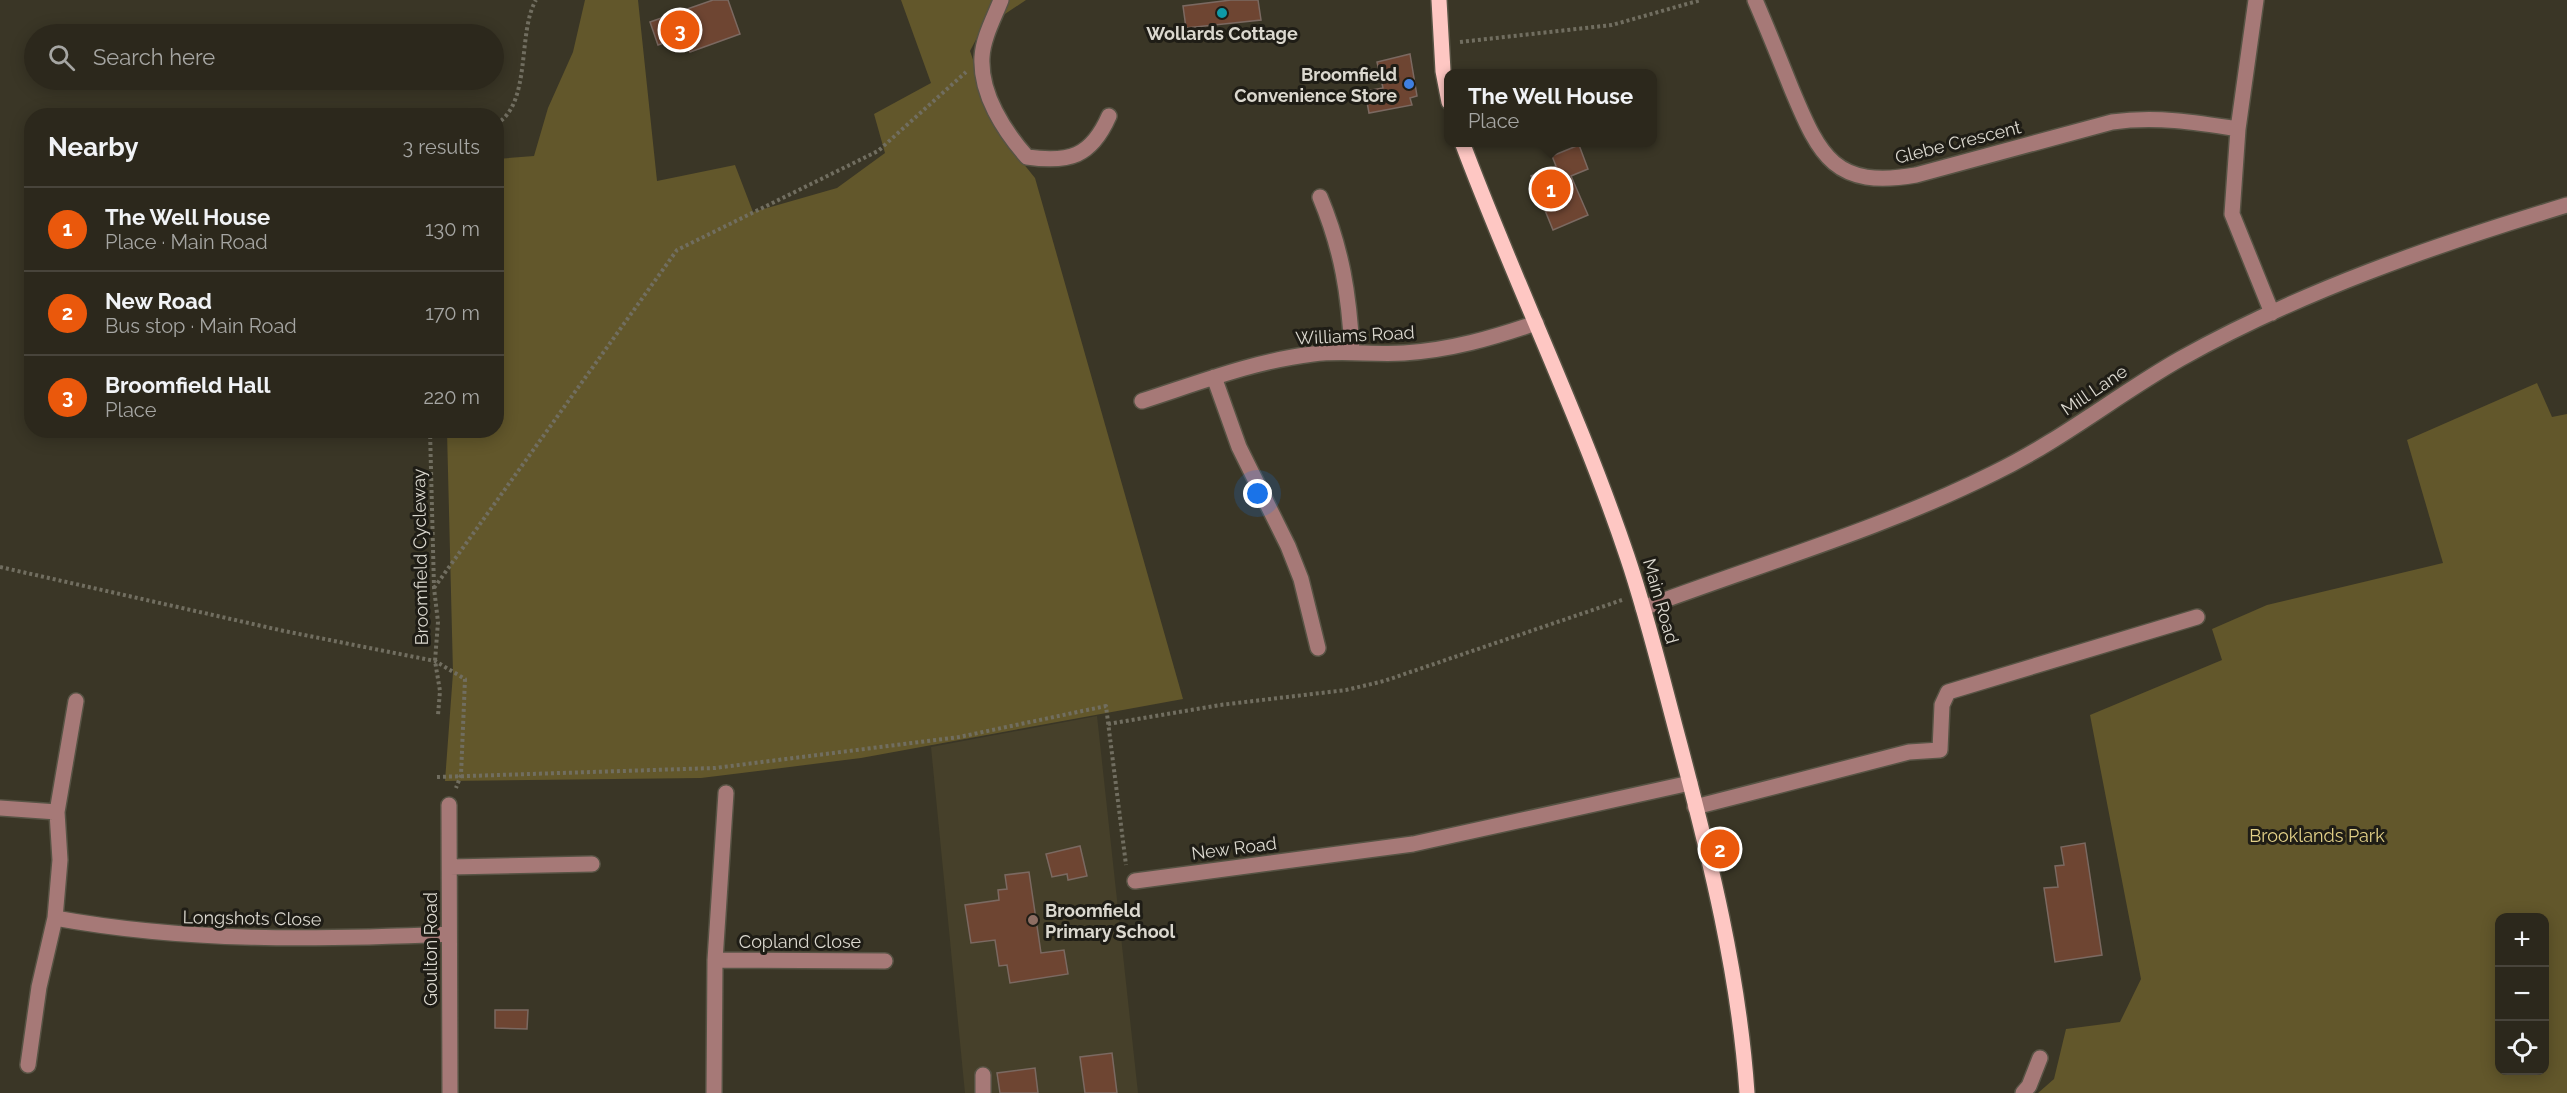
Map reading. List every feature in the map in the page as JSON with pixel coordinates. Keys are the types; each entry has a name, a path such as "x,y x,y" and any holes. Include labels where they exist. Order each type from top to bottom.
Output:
{"main road":[{"path":"1439,0 1444,69"},
{"name":"Main Road","path":"1464,147 1601,484 1643,608 1690,783 1734,976 1747,1093"}],"street":[{"path":"1001,0 982,58 983,76 999,122 1027,157 1051,160 1081,155 1101,135 1109,116"},
{"name":"Glebe Crescent","path":"1755,0 1812,137 1835,164 1850,173 1889,180 1916,175 2112,122 2141,118 2170,119 2238,129"},
{"path":"2256,0 2238,129 2232,214 2272,313"},
{"path":"1320,197 1344,267 1350,302 1352,351"},
{"name":"Mill Lane","path":"1643,608 1840,537 1984,478 2035,452 2181,358 2272,313 2402,259 2480,231 2567,205"},
{"name":"Williams Road","path":"1142,401 1265,362 1314,353 1352,351 1401,353 1447,349 1488,340 1536,322"},
{"path":"1214,377 1239,447 1288,546 1301,579 1318,648"},
{"path":"1695,807 1909,752 1940,750 1942,705 1948,692 2197,617"},
{"path":"28,1065 39,987 55,918 60,860 57,813 76,701"},
{"name":"New Road","path":"1135,881 1413,844 1690,783"},
{"name":"Copland Close","path":"714,1093 715,960 726,793"},
{"name":"Goulton Road","path":"449,805 450,1093"},
{"path":"0,808 57,813"},
{"path":"450,867 592,864"},
{"name":"Longshots Close","path":"55,918 173,936 331,940 449,934"},
{"name":"Copland Close","path":"715,960 885,961"},
{"path":"2023,1093 2029,1086 2040,1058"},
{"path":"983,1075 983,1093"}],"path":[{"path":"504,120 516,98 536,0"},
{"path":"1441,45 1612,25 1701,0"},
{"path":"434,588 677,250 878,151 982,58"},
{"name":"Broomfield Cycleway","path":"430,438 434,588 438,622 435,661 465,680 461,775"},
{"path":"0,567 284,631 435,661 440,691 438,715"},
{"path":"1108,724 1220,705 1346,690 1384,681 1622,600"},
{"path":"437,777 715,768 959,736 1106,706 1127,871 1135,881"}],"shaded area":[{"name":"Broomfield Primary School","path":"1097,716 1138,1093 965,1093 931,747"}],"green space":[{"path":"585,0 638,0 657,181 735,165 753,212 837,188 885,153 874,114 931,83 901,0 1026,0 981,30 970,51 998,132 1035,178 1183,699 861,758 701,778 445,781 453,673 447,438 504,438 504,158 534,156 548,108 573,52"},
{"name":"Brooklands Park","path":"2537,383 2552,417 2567,414 2567,1093 2038,1093 2054,1079 2066,1029 2120,1022 2141,979 2090,715 2222,660 2212,629 2267,605 2443,563 2407,440"}],"building":[{"path":"713,0 728,0 740,34 690,52 687,46 682,48 678,38 658,45 650,22"},
{"name":"Wollards Cottage","path":"1231,0 1258,0 1261,20 1186,28 1183,6"},
{"path":"1410,54 1417,96 1410,98 1412,105 1369,113 1365,91 1383,88 1377,62"},
{"path":"1580,147 1588,169 1571,176 1588,215 1553,230 1531,176 1556,166 1552,156"},
{"path":"2085,843 2102,955 2055,962 2044,888 2058,887 2055,866 2064,865 2061,847"},
{"path":"1080,846 1087,876 1068,880 1067,874 1052,877 1046,854"},
{"path":"1029,872 1041,953 1064,950 1068,974 1010,983 1007,965 999,966 995,940 971,943 965,905 999,900 998,890 1007,889 1005,875"},
{"path":"495,1010 528,1010 527,1029 495,1028"},
{"path":"1112,1053 1117,1093 1085,1093 1080,1057"},
{"path":"1035,1068 1038,1093 1000,1093 997,1073"}],"place":[{"name":"Wollards Cottage","path":"1222,13"},
{"name":"Broomfield Hall","path":"680,30"},
{"name":"Broomfield Convenience Store","path":"1409,84"},
{"name":"The Well House","path":"1551,189"},
{"name":"New Road","path":"1720,849"},
{"name":"Broomfield Primary School","path":"1033,920"}]}
